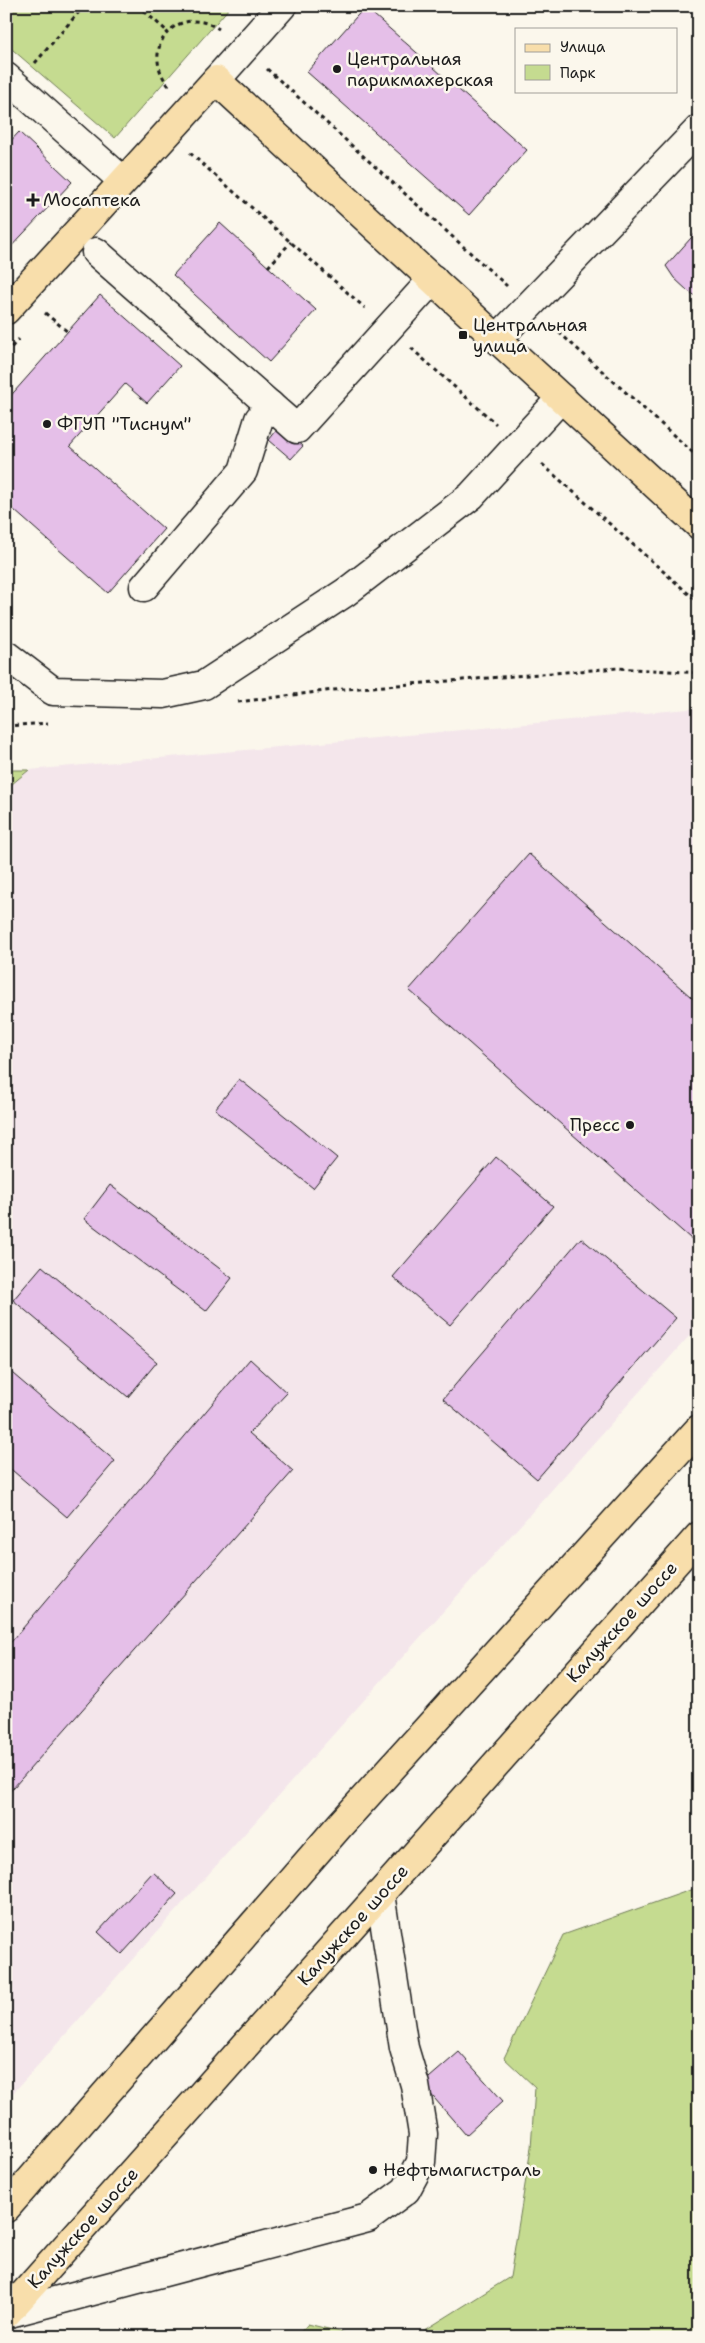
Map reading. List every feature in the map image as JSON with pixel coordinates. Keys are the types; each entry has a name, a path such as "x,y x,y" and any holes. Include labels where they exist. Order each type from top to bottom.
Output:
{"main road":[{"path":"6,310 122,180 216,80 699,525"},
{"path":"6,2208 340,1825 699,1429"},
{"name":"Калужское шоссе","path":"6,2314 699,1536"}],"street":[{"path":"216,80 282,6"},
{"path":"11,81 122,180"},
{"path":"497,339 699,129"},
{"path":"96,252 297,429 433,279"},
{"path":"6,655 53,692 163,694 204,685 346,592 471,496 560,398"},
{"path":"144,587 243,471 259,419 270,405"},
{"path":"6,2314 368,2218 406,2190 421,2162 423,2134 415,2085 404,2048 380,1894"}],"path":[{"path":"11,81 84,6"},
{"path":"138,6 168,32"},
{"path":"173,90 164,80 159,68 158,53 163,37 185,22 198,20 210,23 224,32"},
{"path":"264,66 699,458"},
{"path":"188,150 699,603"},
{"path":"268,267 291,242"},
{"path":"43,311 68,332"},
{"path":"235,702 333,690 618,668 699,672"},
{"path":"6,726 51,723"}],"shaded area":[{"path":"699,708 699,1325 6,2101 6,789 29,770"}],"green space":[{"path":"6,6 231,6 115,138 6,44"},
{"path":"6,770 29,770 6,789"},
{"path":"699,1887 699,2337 414,2337 510,2277 531,2148 535,2087 504,2058 563,1935"},
{"path":"308,2324 360,2337 296,2337"}],"building":[{"path":"365,7 527,150 469,215 307,72"},
{"path":"19,132 72,182 6,252 6,146"},
{"path":"220,223 316,310 269,362 173,275"},
{"path":"699,229 699,298 674,278 666,266"},
{"name":"ФГУП \"Тиснум\"","path":"100,295 180,366 147,403 125,384 70,446 164,529 108,593 6,503 6,401"},
{"path":"280,426 303,446 291,459 269,440"},
{"name":"Пресс","path":"529,854 699,1004 699,1246 409,990"},
{"path":"239,1079 337,1158 313,1188 215,1109"},
{"path":"496,1157 553,1206 450,1325 393,1277"},
{"path":"110,1185 232,1278 206,1311 84,1219"},
{"path":"581,1238 676,1318 537,1479 443,1399"},
{"path":"42,1266 157,1362 128,1397 13,1300"},
{"path":"250,1359 287,1393 249,1433 293,1471 6,1796 6,1648"},
{"path":"6,1368 115,1461 67,1517 6,1465"},
{"path":"153,1872 177,1894 122,1954 98,1932"},
{"path":"459,2052 503,2101 466,2135 422,2084"}],"place":[{"name":"Центральная парикмахерская","path":"337,69"},
{"name":"Мосаптека","path":"33,200"},
{"name":"Центральная улица","path":"463,335"},
{"name":"ФГУП \"Тиснум\"","path":"47,424"},
{"name":"Пресс","path":"630,1125"},
{"name":"Нефтьмагистраль","path":"373,2170"}]}
